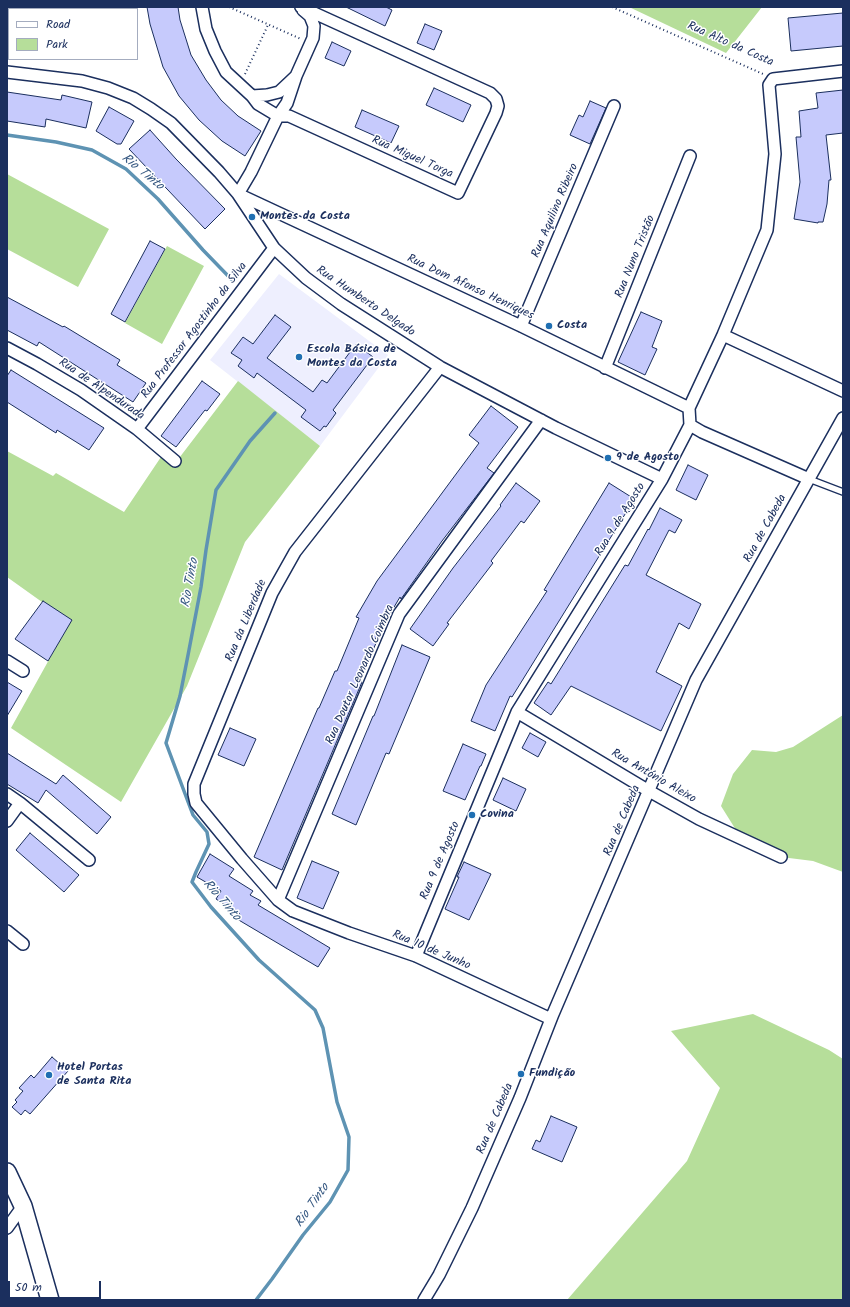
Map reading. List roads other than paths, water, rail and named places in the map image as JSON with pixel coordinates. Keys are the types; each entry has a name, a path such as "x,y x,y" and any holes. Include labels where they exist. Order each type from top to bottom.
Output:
{"main road":[{"path":"7,1172 23,1206 50,1300"}],"street":[{"name":"Rua Miguel Torga","path":"202,7 206,29 226,72 252,96 258,104 278,116 289,116 458,192 496,113 498,106 496,99 490,93 300,7"},
{"path":"238,194 291,94 307,38 314,26 310,16 300,7"},
{"path":"307,38 327,25 338,24"},
{"name":"Rua Alto da Costa","path":"722,335 767,230 775,154 769,85 773,79 843,71"},
{"name":"Rua Humberto Delgado","path":"7,72 82,80 133,98 151,109 171,123 219,172 238,194 274,248 306,278 341,304 440,367 541,420 662,479"},
{"path":"252,96 267,95 279,92 296,76"},
{"name":"Rua Aquilino Ribeiro","path":"521,326 614,106"},
{"name":"Rua Nuno Tristão","path":"605,368 690,156"},
{"name":"Rua Dom Afonso Henriques","path":"238,194 521,326 689,408"},
{"name":"Rua Professor Agostinho da Silva","path":"137,429 274,248"},
{"path":"809,479 702,432 690,425 689,408 722,335 843,391"},
{"name":"Rua de Alpendurada","path":"7,348 81,390 137,429 176,460"},
{"name":"Rua da Liberdade","path":"278,900 196,803 194,784 272,593 294,552 440,367"},
{"name":"Rua de Cabeda","path":"424,1300 439,1275 472,1208 520,1098 551,1019 696,680 843,418"},
{"name":"Rua Doutor Leonardo Coimbra","path":"278,900 399,614 541,420"},
{"name":"Rua 9 de Agosto","path":"416,956 517,712 662,479 690,425"},
{"path":"7,661 22,671"},
{"name":"Rua António Aleixo","path":"517,712 649,791 699,819 781,856"},
{"path":"7,794 89,860"},
{"path":"7,821 20,803"},
{"name":"Rua 10 de Junho","path":"278,900 293,912 416,956 551,1019"},
{"path":"7,931 23,944"},
{"path":"7,1228 23,1206"}],"lane":[{"path":"809,479 843,492"}],"waterway":[{"name":"Rio Tinto","path":"7,135 56,142 92,150 126,169 158,199 203,250 233,281"},
{"name":"Rio Tinto","path":"256,1300 303,1235 330,1202 348,1170 349,1137 337,1102 323,1028 315,1010 259,960 211,907 192,882 209,844 207,832 193,815 166,743 180,696 201,587 216,490 250,441 275,413"}],"place":[{"name":"Montes da Costa","path":"252,217"},
{"name":"Costa","path":"549,326"},
{"name":"Escola Básica de Montes da Costa","path":"299,357"},
{"name":"9 de Agosto","path":"608,458"},
{"name":"Covina","path":"472,815"},
{"name":"Fundição","path":"521,1074"},
{"name":"Hotel Portas de Santa Rita","path":"49,1075"}]}
